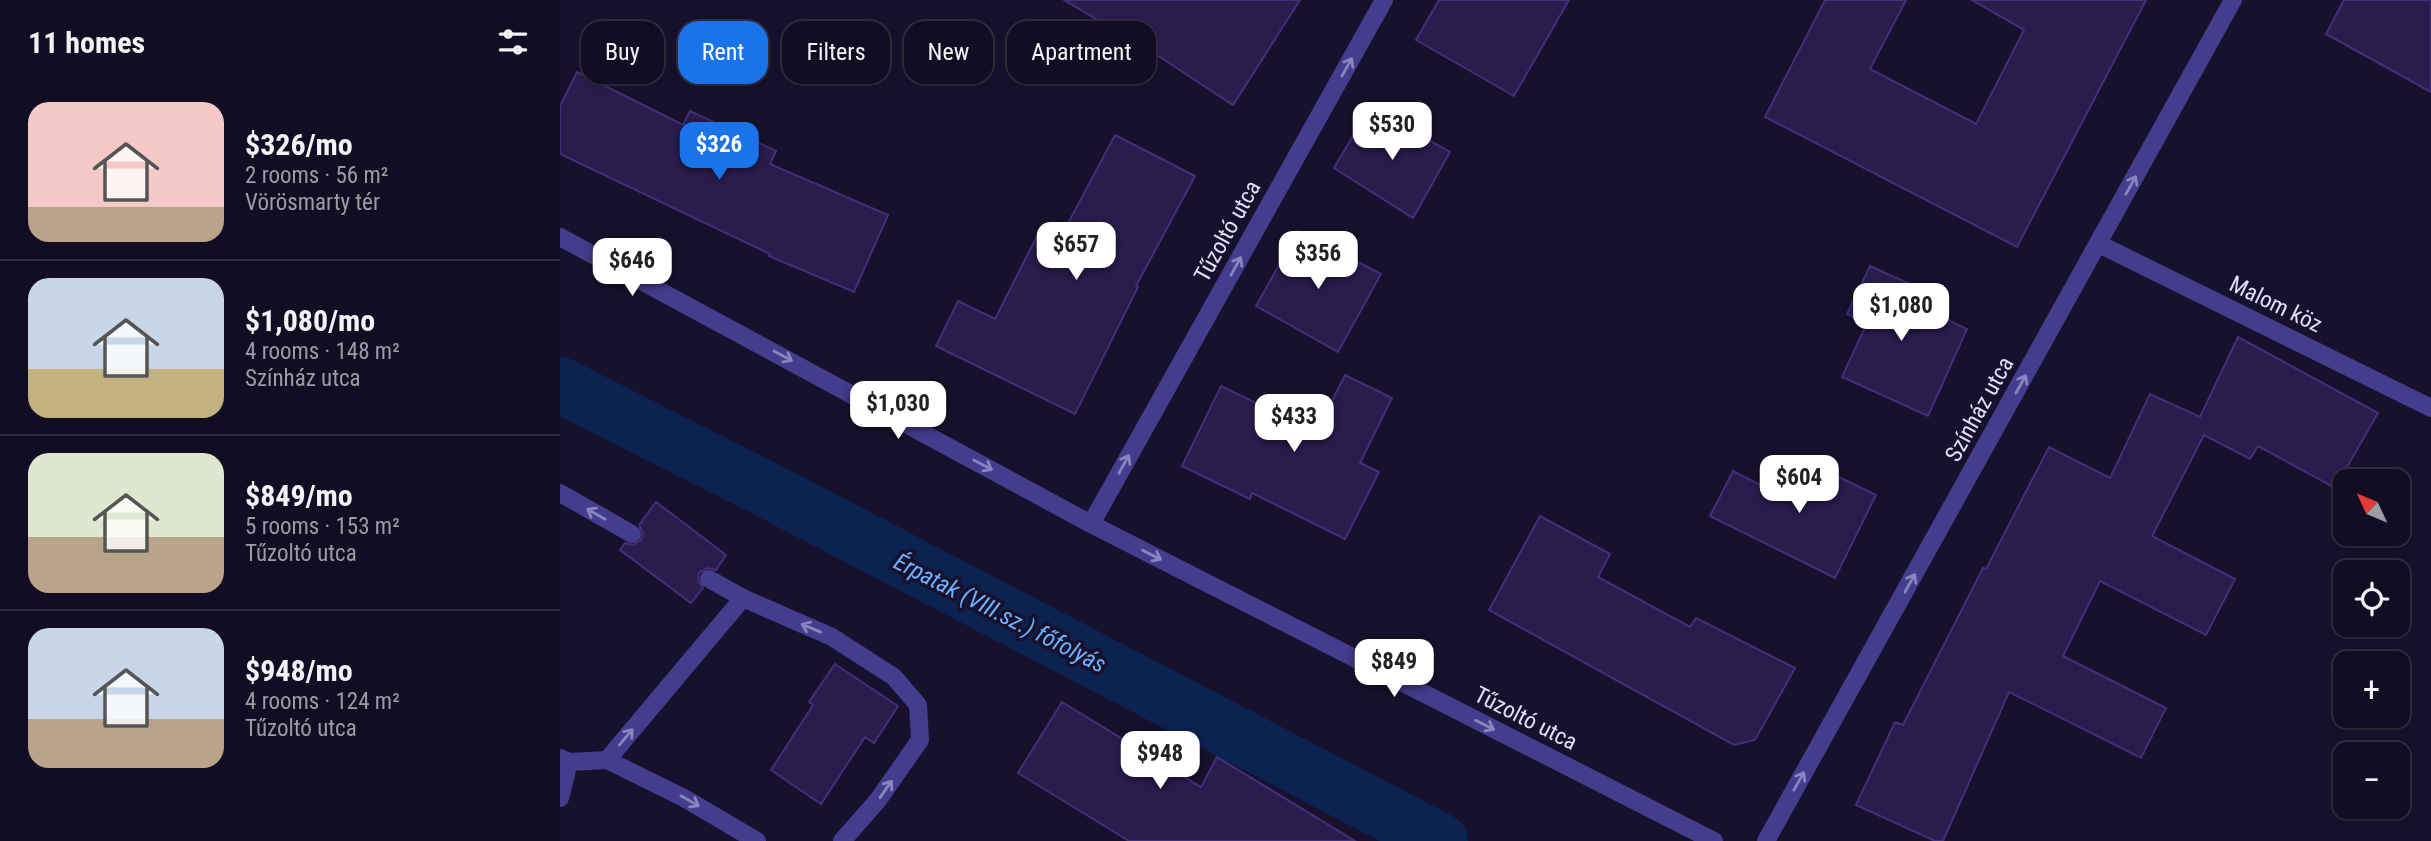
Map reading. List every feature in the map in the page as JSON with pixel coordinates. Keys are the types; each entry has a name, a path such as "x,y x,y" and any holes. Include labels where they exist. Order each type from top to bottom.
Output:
{"street":[{"name":"Tűzoltó utca","path":"1091,524 1384,0"},
{"name":"Színház utca","path":"1766,841 2233,0"},
{"name":"Tűzoltó utca","path":"560,237 1091,524 1714,841"},
{"name":"Malom köz","path":"2099,244 2431,408"},
{"path":"560,493 632,534"},
{"path":"709,579 743,598 832,637 894,677 918,705 919,740 878,800 842,841"},
{"path":"607,760 743,598"},
{"path":"560,798 565,760 607,760 684,797 757,841"}],"building":[{"path":"1064,0 1300,0 1233,105 1156,55 1156,21 1099,21"},
{"path":"1439,0 1569,0 1514,96 1416,40"},
{"path":"1825,0 1906,0 1870,69 1976,124 2024,30 1972,0 2146,0 2017,247 1765,117"},
{"path":"2344,0 2431,0 2431,92 2326,34"},
{"path":"577,72 581,74 581,84 601,84 683,125 690,111 776,151 770,164 888,215 854,292 769,256 770,254 560,154 560,106"},
{"path":"1370,107 1450,152 1413,218 1334,168"},
{"path":"1115,135 1195,176 1136,286 1138,287 1075,414 936,346 958,301 995,319 1037,236 1056,246"},
{"path":"1298,231 1381,274 1338,352 1256,306"},
{"path":"1870,266 1921,289 1914,304 1967,329 1928,416 1842,377 1867,323 1847,314"},
{"path":"2238,337 2378,413 2346,469 2333,469 2333,487 2258,446 2250,459 2204,435 2152,536 2235,579 2206,635 2100,581 2063,656 2166,708 2141,758 2009,692 1943,841 1935,841 1856,805 1895,722 1903,725 1983,568 1986,569 2049,447 2110,478 2150,394 2200,417"},
{"path":"1345,375 1392,398 1360,463 1379,472 1345,539 1252,493 1250,499 1182,466 1221,386 1316,432"},
{"path":"1804,460 1876,495 1835,578 1710,516 1733,471 1785,497"},
{"path":"656,502 726,555 716,570 708,568 699,573 698,580 703,588 691,603 620,550 625,543 633,545 641,540 643,533 639,525"},
{"path":"1540,516 1610,554 1598,577 1690,627 1696,618 1795,668 1755,740 1734,745 1489,610"},
{"path":"835,664 898,706 874,743 865,737 821,804 771,770 813,705 809,702"},
{"path":"1062,702 1201,787 1217,757 1355,841 1129,841 1018,773"}],"waterway":[{"name":"Érpatak (VIII.sz.) főfolyás","path":"560,385 777,495 1440,841"}]}
